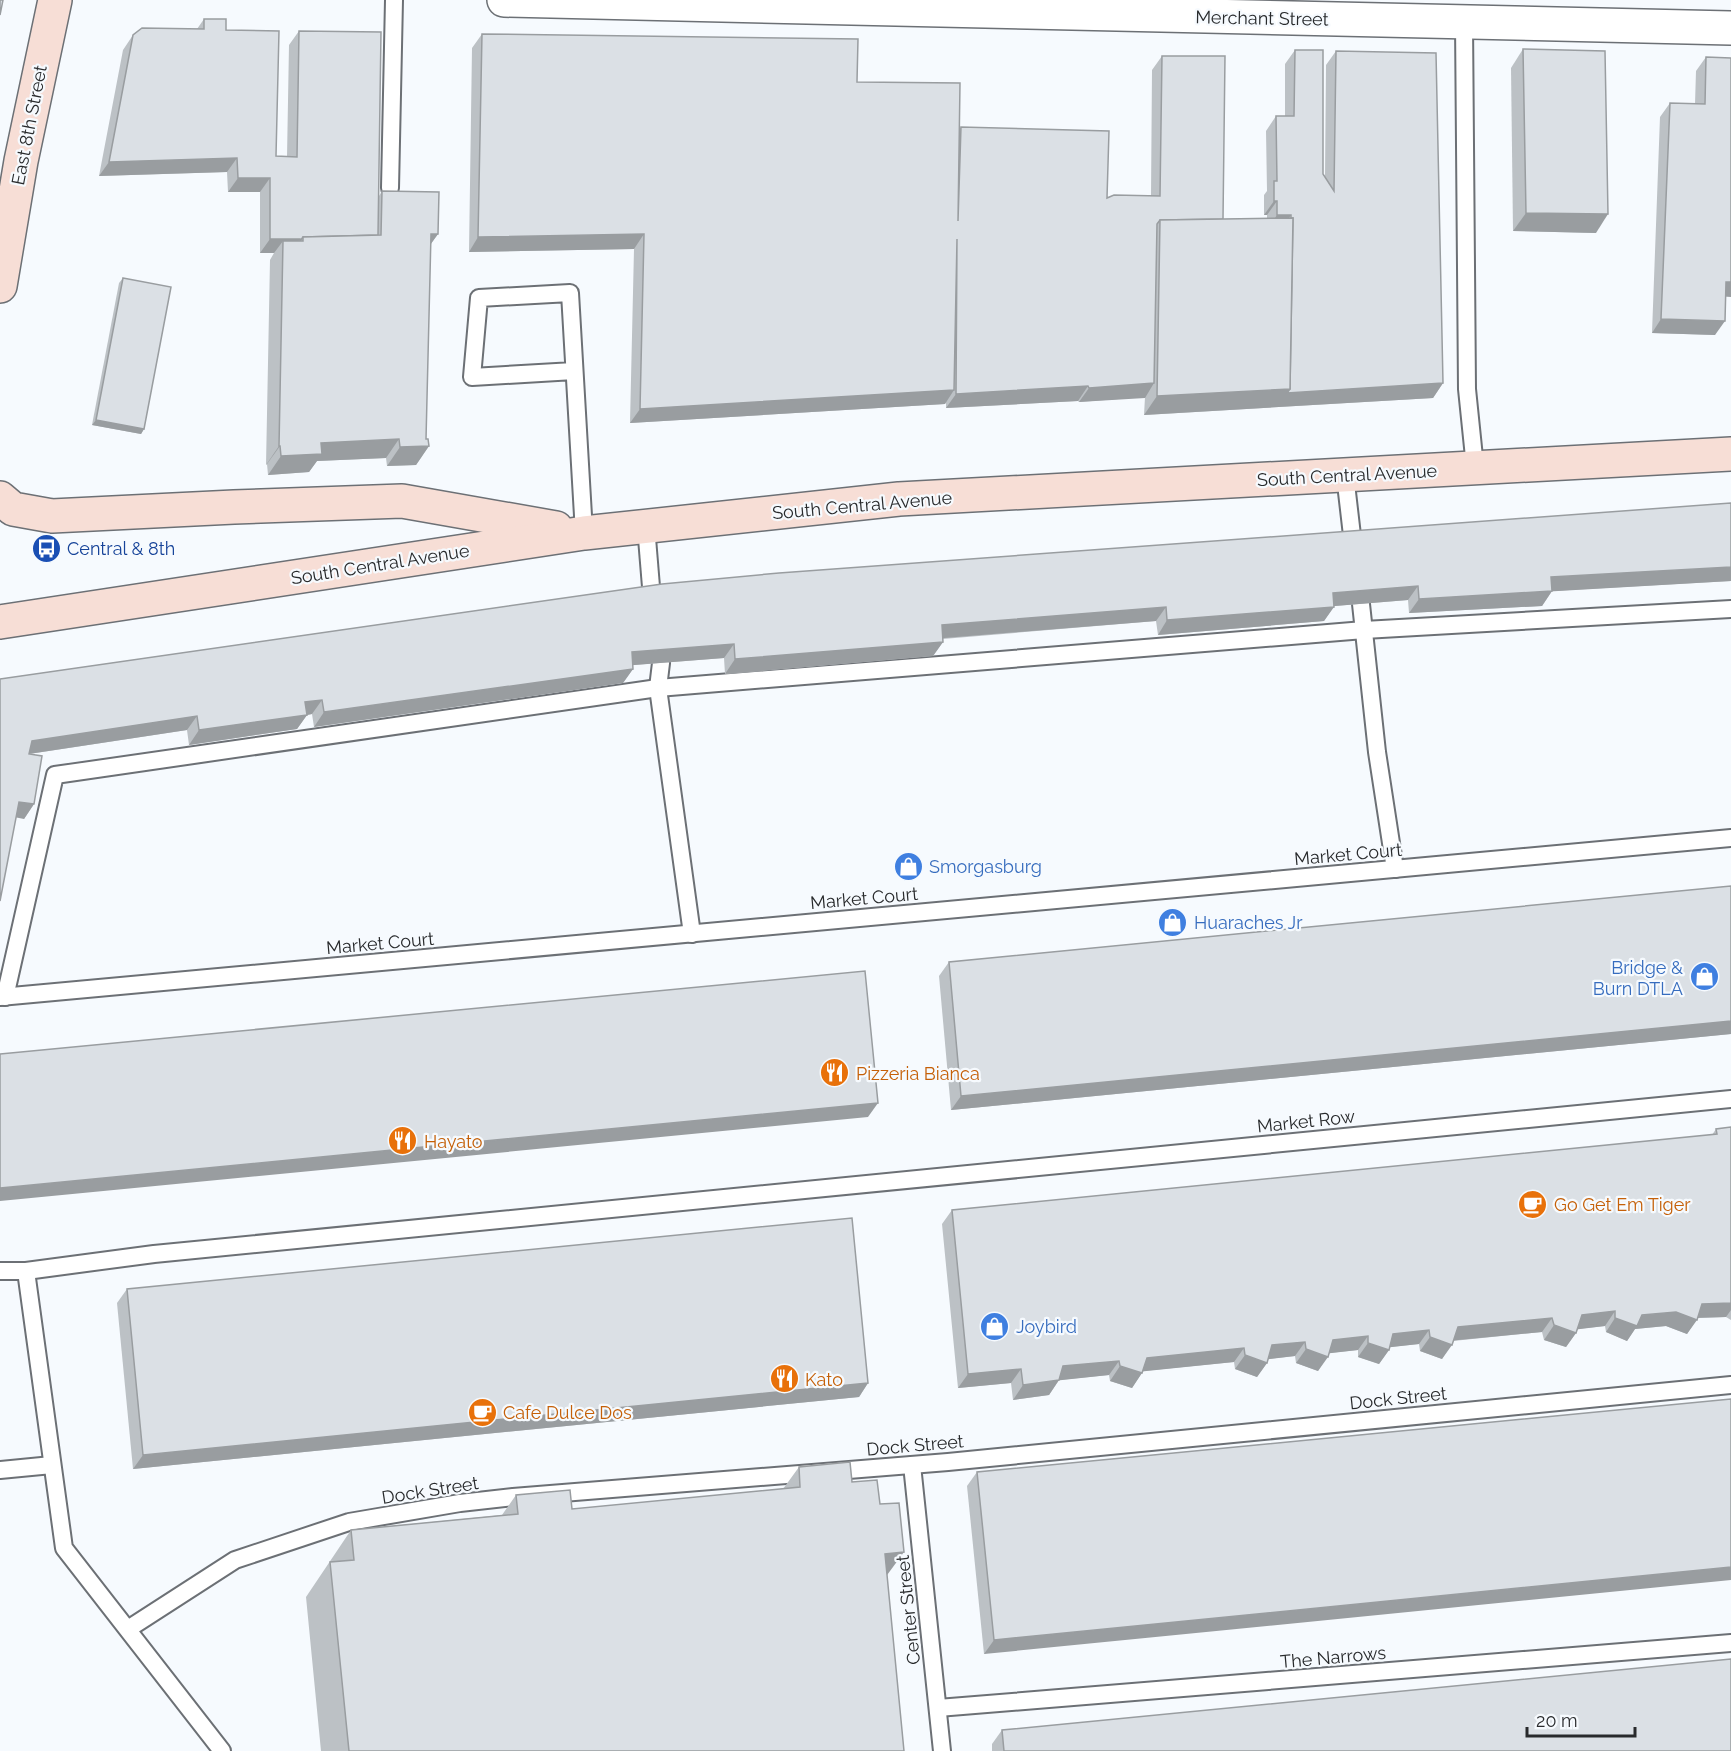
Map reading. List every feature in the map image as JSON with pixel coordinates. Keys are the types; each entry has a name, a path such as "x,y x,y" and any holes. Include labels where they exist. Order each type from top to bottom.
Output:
{"main road":[{"name":"East 8th Street","path":"0,286 10,162 55,0"},
{"name":"South Central Avenue","path":"0,622 584,533 899,499 1731,454"},
{"path":"0,498 13,509 52,516 402,501 584,533"}],"street":[{"name":"Merchant Street","path":"504,0 1374,10 1464,22 1731,28"}],"lane":[{"path":"390,188 394,0"},
{"path":"1464,22 1467,389 1475,467"},
{"path":"574,371 472,377 479,298 570,293 584,533"},
{"path":"1345,475 1353,544"},
{"path":"646,526 652,599"},
{"path":"1361,604 1377,752 1395,869"},
{"path":"2,997 54,776 658,688 1364,630 1731,609"},
{"path":"661,663 658,688 692,934"},
{"name":"Market Court","path":"2,997 1731,838"},
{"name":"Market Row","path":"0,1271 1731,1099"},
{"path":"26,1270 64,1548 222,1751"},
{"name":"Dock Street","path":"128,1629 234,1560 349,1522 460,1503 912,1465 1731,1384"},
{"path":"0,1470 52,1465"},
{"name":"Center Street","path":"912,1465 942,1751"},
{"name":"The Narrows","path":"938,1708 1731,1643"}],"building":[{"path":"204,19 226,19 226,30 279,31 276,156 297,157 299,31 381,32 378,235 303,237 300,241 300,239 270,239 270,178 238,178 237,158 109,162 133,35 142,28 204,29"},
{"path":"482,34 858,39 857,82 960,83 958,221 961,127 1109,131 1107,198 1114,195 1160,196 1162,56 1225,56 1223,219 1160,220 1157,224 1154,383 956,394 957,239 954,390 640,409 644,234 478,237"},
{"path":"1523,49 1605,51 1608,214 1526,213"},
{"path":"1295,50 1323,50 1323,174 1334,191 1336,51 1436,53 1443,383 1287,393 1290,389 1293,218 1291,215 1277,215 1274,181 1277,181 1276,116 1294,116"},
{"path":"1706,57 1731,58 1731,282 1726,282 1725,321 1661,319 1670,103 1705,104"},
{"path":"382,191 439,192 438,234 431,234 426,439 428,439 429,446 400,447 399,439 321,443 322,454 281,456 279,446 283,241 303,241 303,237 381,235"},
{"path":"1293,218 1290,389 1157,396 1160,220"},
{"path":"123,278 171,287 144,429 96,420"},
{"path":"1731,503 1731,567 1551,577 1552,591 1419,599 1418,586 1333,593 1334,607 1167,620 1166,607 942,625 943,642 735,659 734,644 632,652 633,669 324,712 322,700 305,702 307,715 199,730 197,716 32,741 29,754 42,756 34,804 19,802 0,901 0,679 662,584 779,573"},
{"path":"1731,886 1731,1021 961,1096 949,962"},
{"path":"865,971 878,1103 0,1188 0,1054"},
{"path":"1731,1127 1731,1303 1702,1304 1697,1320 1676,1312 1642,1315 1637,1326 1615,1318 1615,1311 1582,1315 1576,1333 1554,1325 1552,1318 1458,1327 1452,1345 1430,1337 1429,1330 1393,1334 1389,1350 1368,1343 1368,1336 1333,1340 1328,1357 1306,1349 1305,1342 1272,1345 1267,1363 1245,1355 1244,1348 1147,1358 1142,1373 1120,1366 1119,1361 1063,1366 1059,1380 1023,1385 1021,1369 968,1374 952,1210 1717,1134 1716,1129"},
{"path":"852,1218 868,1383 143,1455 127,1289"},
{"path":"1731,1399 1731,1567 994,1640 977,1472"},
{"path":"850,1462 852,1482 877,1480 880,1504 899,1503 904,1552 885,1554 904,1751 349,1751 330,1562 354,1560 351,1530 518,1514 516,1495 570,1490 572,1509 800,1487 799,1467"},
{"path":"1731,1659 1731,1751 1004,1751 1002,1730"}],"place":[{"name":"Central & 8th","path":"46,548"},
{"name":"Smorgasburg","path":"908,866"},
{"name":"Huaraches Jr","path":"1173,922"},
{"name":"Bridge & Burn DTLA","path":"1704,977"},
{"name":"Pizzeria Bianca","path":"835,1073"},
{"name":"Hayato","path":"403,1141"},
{"name":"Go Get Em Tiger","path":"1533,1204"},
{"name":"Joybird","path":"995,1326"},
{"name":"Kato","path":"784,1379"},
{"name":"Cafe Dulce Dos","path":"482,1412"}]}
